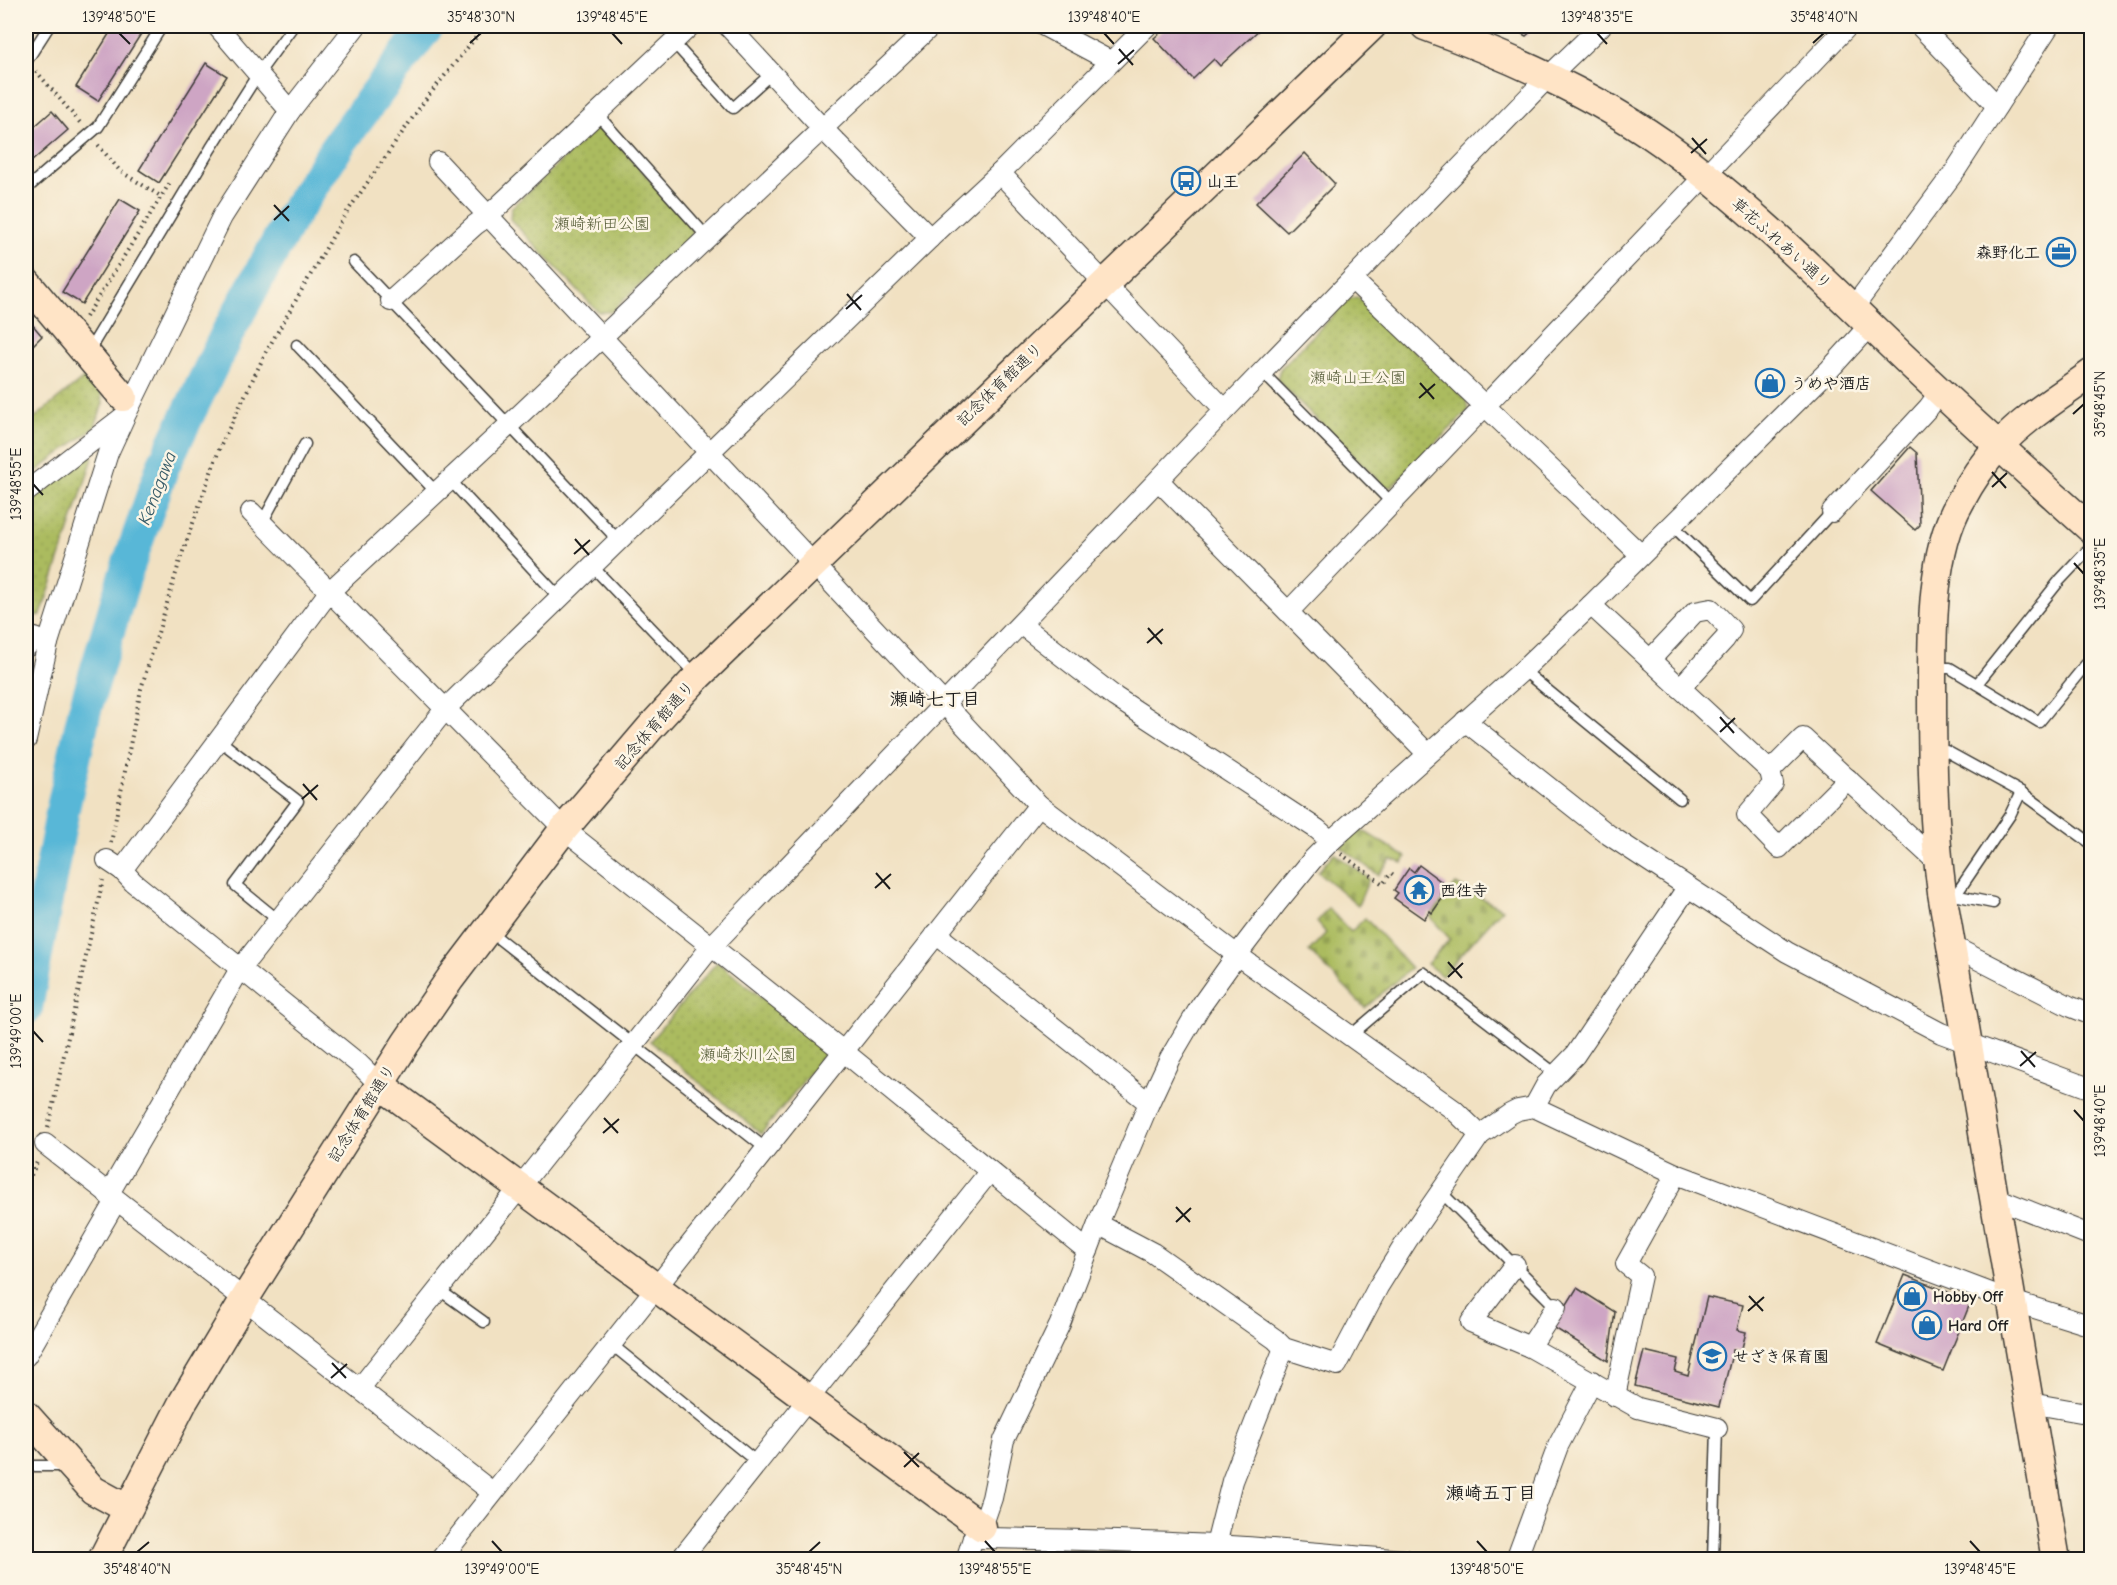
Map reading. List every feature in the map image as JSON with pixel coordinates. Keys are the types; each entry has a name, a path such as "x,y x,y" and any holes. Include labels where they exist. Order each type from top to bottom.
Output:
{"street":[{"path":"217,26 290,111"},
{"path":"26,740 34,638 126,406 222,217 290,111 356,26"},
{"path":"391,301 489,215 690,26"},
{"path":"728,26 930,238"},
{"path":"931,26 329,592 219,740 115,865 359,1064 379,1084 810,1398 977,1532 1209,1550 1405,1560"},
{"path":"1044,26 1110,61"},
{"path":"26,1356 240,969 446,708 930,238 1000,173 1110,61 1148,26"},
{"name":"記念体育館通り","path":"102,1560 126,1508 183,1402 379,1084 450,979 564,829 650,728 698,676 1372,26"},
{"name":"草花ふれあい通り","path":"1425,26 1548,77 1600,103 1663,144 1744,205 1940,392 2091,530"},
{"path":"360,1388 711,947 1226,410 1548,77 1601,26"},
{"path":"1289,611 1848,26"},
{"path":"1920,26 1997,106"},
{"path":"966,1560 992,1498 1004,1440 1060,1324 1098,1224 1149,1103 1170,1058 1200,1007 1276,904 1313,859 1591,606 1671,524 1830,369 2049,26"},
{"path":"438,162 1039,804 1238,955 1445,1104 1480,1135"},
{"path":"1000,173 1103,284 1226,410"},
{"path":"1353,280 1641,555"},
{"path":"26,282 87,354 126,406"},
{"path":"2056,1560 1996,1198 1950,945 1949,894 1938,863 1932,752 1932,668 1935,591 1946,537 1959,503 1998,446 2091,373"},
{"path":"1833,512 1940,392"},
{"path":"26,492 126,406"},
{"path":"1159,481 1428,754"},
{"path":"257,517 564,829 843,1051 1088,1251"},
{"path":"1591,606 1770,771 1773,784 1747,815 1779,848 1848,779"},
{"path":"1650,660 1695,612 1711,609 1731,630 1680,688"},
{"path":"1022,625 1116,697 1317,829 1329,843"},
{"path":"1465,721 1609,835 1787,952 1941,1032 2091,1089"},
{"path":"1770,771 1803,738 1938,863"},
{"path":"440,1560 1039,804"},
{"path":"1534,1107 1546,1084 1575,1055 1687,888"},
{"path":"936,934 1149,1103"},
{"path":"1950,945 2091,1015"},
{"path":"1098,1224 1154,1253 1275,1339 1284,1348 1337,1365 1378,1287 1408,1239 1480,1135 1510,1114 1534,1107 1676,1174 2012,1301 2091,1326"},
{"path":"45,1144 492,1492"},
{"path":"680,1560 990,1171"},
{"path":"1615,1396 1641,1276 1626,1264 1676,1174"},
{"path":"1996,1198 2091,1236"},
{"path":"1515,1264 1471,1322 1530,1347 1638,1408 1717,1428"},
{"path":"1530,1347 1556,1307"},
{"path":"1209,1550 1232,1481 1284,1348"},
{"path":"1516,1560 1558,1446 1592,1381"},
{"path":"2030,1403 2091,1414"},
{"path":"26,1415 93,1490 126,1508"}],"lane":[{"path":"26,62 49,26"},
{"path":"26,189 98,127 162,26"},
{"path":"87,354 211,148 258,74 293,26"},
{"path":"673,42 733,108 772,73"},
{"path":"597,114 708,238"},
{"path":"354,262 618,540"},
{"path":"297,345 559,597"},
{"path":"1263,373 1392,503"},
{"path":"257,517 304,444"},
{"path":"1671,524 1750,601 1833,512"},
{"path":"1977,684 2060,580 2091,546"},
{"path":"591,566 698,676"},
{"path":"1932,668 1950,668 2039,722 2091,657"},
{"path":"1523,670 1680,799"},
{"path":"219,740 298,801 235,885 278,920"},
{"path":"1932,752 1946,752 2022,792 2091,844"},
{"path":"1993,903 1949,894 2010,815 2022,792"},
{"path":"487,929 765,1148"},
{"path":"1350,1036 1424,973 1556,1074"},
{"path":"1441,1192 1556,1307"},
{"path":"438,1289 484,1322"},
{"path":"610,1344 758,1462"},
{"path":"1713,1560 1717,1428"},
{"path":"26,1467 71,1466"}],"path":[{"path":"26,1186 45,1144 115,865 141,689 181,557 220,447 266,352 345,215 425,100 485,26"},
{"path":"1329,843 1383,884 1390,873 1396,877"}],"green space":[{"name":"瀬崎新田公園","path":"595,129 605,129 692,227 692,236 611,312 598,312 510,219 511,208"},
{"name":"瀬崎山王公園","path":"1358,297 1466,400 1468,411 1391,487 1384,486 1277,380 1280,369 1350,298"},
{"path":"86,376 101,393 103,403 95,427 26,479 26,425"},
{"path":"89,455 93,458 41,615 32,616 26,608 26,506"},
{"path":"1360,829 1406,857 1403,863 1391,859 1378,875 1341,847"},
{"path":"1334,853 1369,879 1358,905 1318,872"},
{"path":"1456,884 1502,909 1442,976 1427,964 1450,939 1430,917"},
{"path":"1328,908 1351,932 1365,918 1411,968 1365,1008 1309,951 1326,933 1317,922"},
{"name":"瀬崎氷川公園","path":"717,962 828,1050 761,1134 650,1041"}],"building":[{"path":"114,26 146,26 98,101 76,87"},
{"path":"1168,26 1263,26 1220,66 1214,59 1193,79 1154,38"},
{"path":"1508,26 1537,26 1526,36"},
{"path":"206,63 227,76 159,183 139,170"},
{"path":"52,111 68,130 26,166 26,134"},
{"path":"1305,153 1335,184 1287,232 1256,203"},
{"path":"120,199 140,211 82,304 62,292"},
{"path":"26,317 42,336 26,352"},
{"path":"1910,447 1917,453 1920,525 1915,530 1871,491"},
{"path":"1419,865 1447,886 1441,894 1444,896 1432,913 1430,911 1424,919 1394,898 1398,893 1394,890 1409,868 1414,872"},
{"path":"1905,1275 1971,1301 1943,1371 1877,1344"},
{"path":"1577,1288 1615,1312 1608,1361 1553,1327"},
{"path":"1707,1297 1743,1305 1737,1330 1746,1332 1741,1352 1733,1350 1719,1407 1635,1386 1644,1351 1678,1359 1675,1372 1688,1376"}],"waterway":[{"name":"Kenagawa","path":"26,1008 63,808 85,709 124,578 163,466 228,332 291,218 341,141 427,26"}],"place":[{"name":"山王","path":"1186,181"},
{"name":"森野化工","path":"2061,252"},
{"name":"うめや酒店","path":"1770,383"},
{"name":"西徃寺","path":"1419,890"},
{"name":"Hobby Off","path":"1912,1296"},
{"name":"Hard Off","path":"1927,1325"},
{"name":"せざき保育園","path":"1712,1356"}],"district":[{"name":"瀬崎七丁目","path":"935,699"},
{"name":"瀬崎五丁目","path":"1491,1493"}]}
